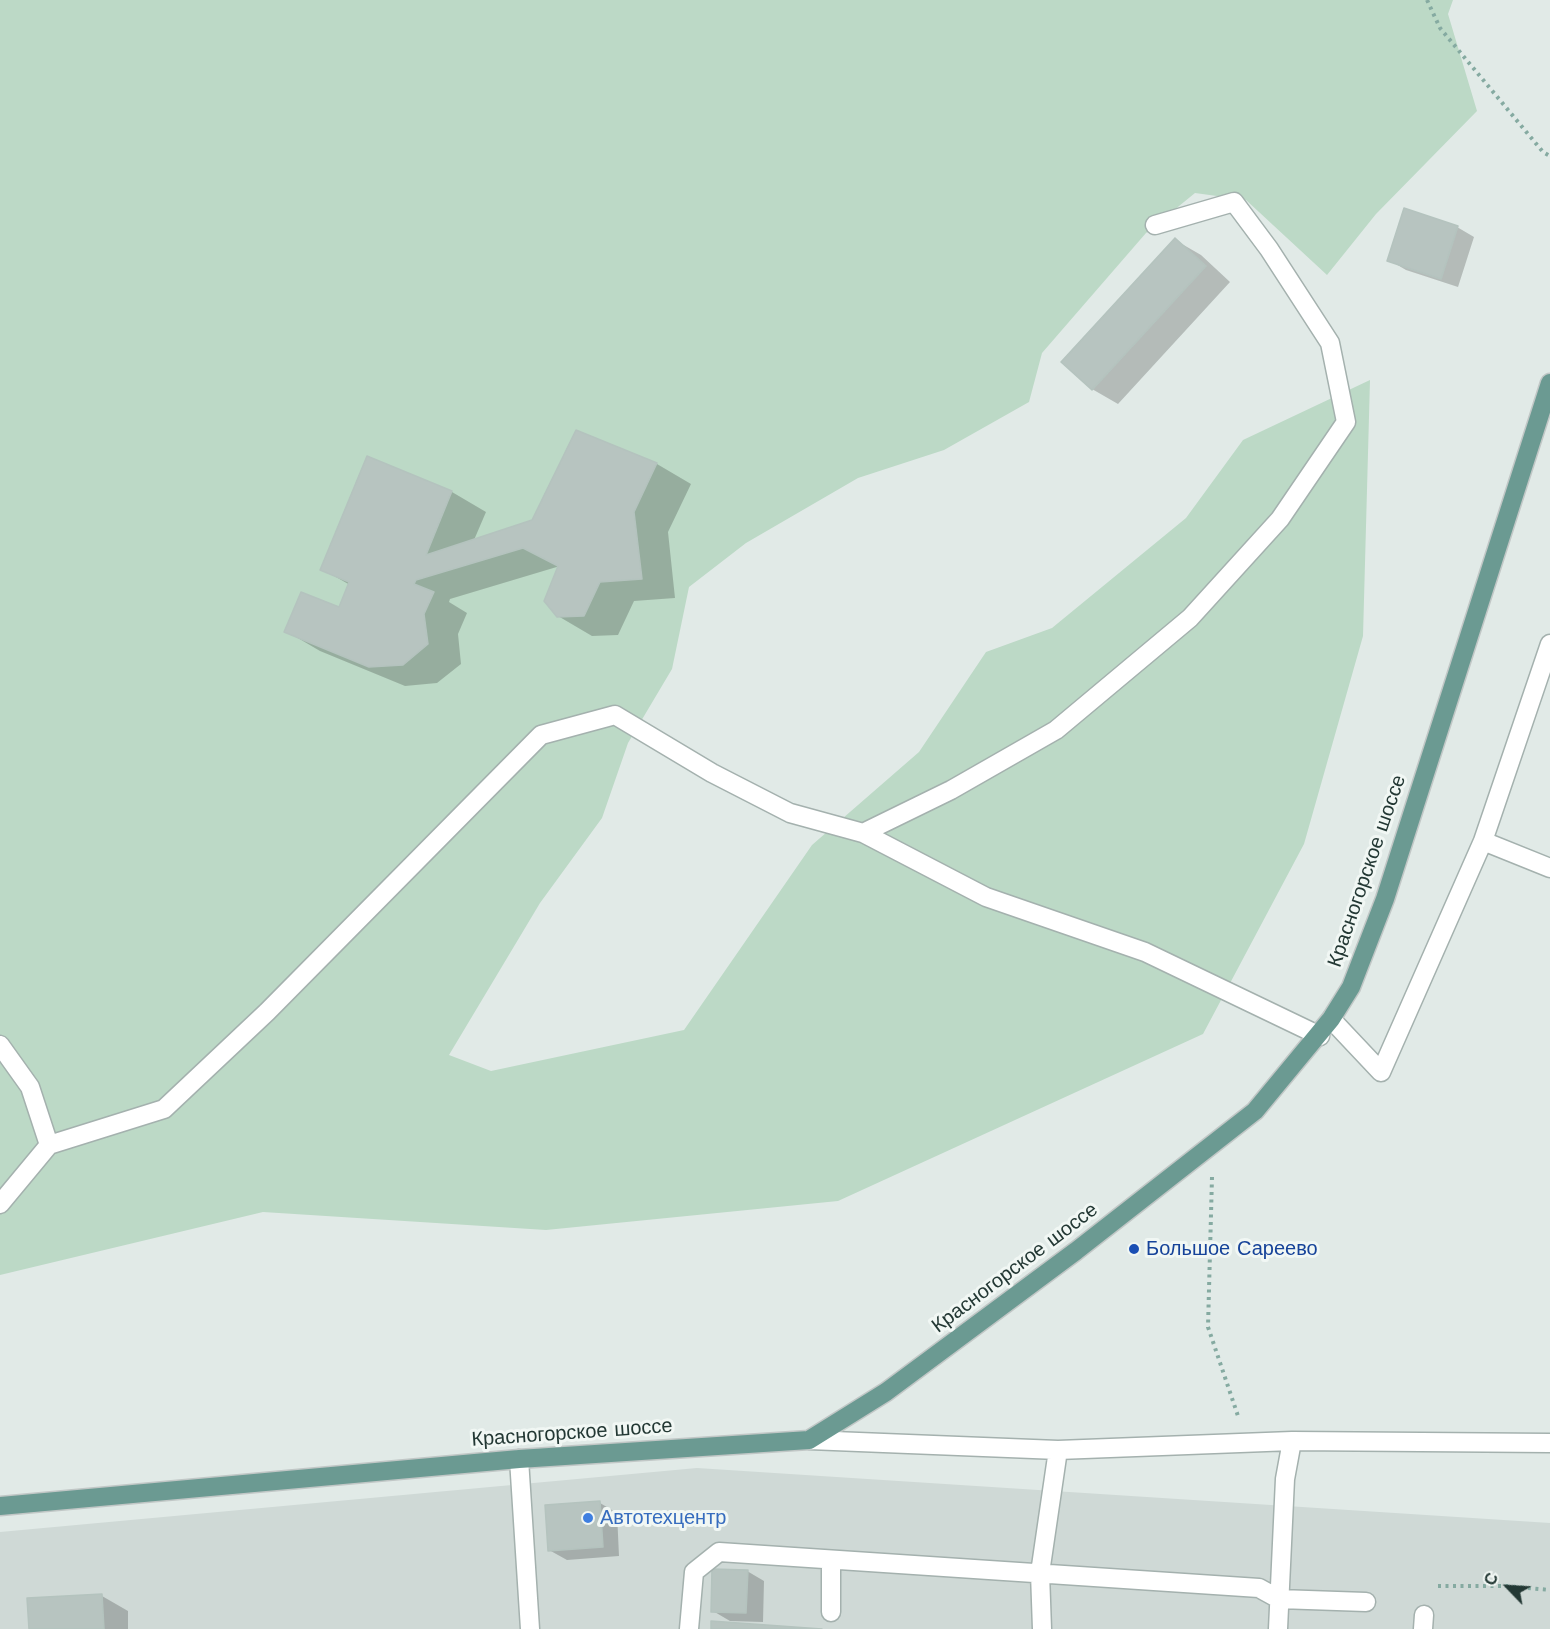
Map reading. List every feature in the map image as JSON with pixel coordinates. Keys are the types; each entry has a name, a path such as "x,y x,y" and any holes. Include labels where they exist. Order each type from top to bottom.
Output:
{"main road":[{"name":"Красногорское шоссе","path":"0,1506 519,1458 809,1440 886,1392 1255,1111 1320,1036 1351,987 1385,899 1550,383"}],"street":[{"path":"863,833 951,790 1056,730 1190,618 1280,519 1346,423 1330,343 1269,249 1234,202 1155,225"},
{"path":"1331,1019 1381,1072 1483,841 1550,644"},
{"path":"0,1204 49,1145 164,1109 267,1012 541,735 615,715 712,773 790,813 863,833 986,897 1145,952 1320,1036"},
{"path":"1483,841 1550,868"},
{"path":"0,1045 30,1087 49,1145"},
{"path":"809,1440 1058,1450 1292,1441 1550,1443"},
{"path":"1278,1629 1286,1479 1292,1441"},
{"path":"1042,1629 1040,1573 1058,1450"},
{"path":"519,1458 530,1629"},
{"path":"688,1629 693,1572 719,1552 1259,1588 1279,1599 1366,1602"},
{"path":"831,1560 831,1612"}],"path":[{"path":"1427,0 1440,28 1543,152 1550,156"},
{"path":"1211,1145 1212,1235 1208,1327 1247,1443"},
{"path":"1438,1586 1506,1586 1550,1590"}],"shaded area":[{"path":"697,1468 1550,1523 1550,1629 0,1629 0,1532"}],"green space":[{"path":"0,0 1453,0 1448,14 1477,111 1376,214 1327,275 1246,200 1195,193 1146,233 1042,353 1029,402 944,450 858,478 746,543 689,587 672,669 628,743 602,818 540,903 449,1055 491,1071 684,1030 812,845 919,752 986,652 1052,628 1186,518 1243,440 1370,380 1363,636 1304,844 1203,1034 838,1201 546,1230 263,1212 0,1275"}],"building":[{"path":"1404,208 1458,226 1441,279 1387,261"},
{"path":"1175,238 1206,266 1092,390 1061,362"},
{"path":"576,430 657,463 634,512 642,579 600,582 584,616 557,617 544,601 558,566 523,548 416,580 414,584 434,592 424,614 428,644 403,665 369,667 284,632 301,592 339,607 349,582 320,570 367,456 452,491 426,555 532,520"},
{"path":"600,1501 603,1547 548,1551 545,1505"},
{"path":"712,1569 748,1570 746,1613 711,1612"},
{"path":"102,1594 104,1629 29,1629 27,1598"},
{"path":"711,1621 822,1629 711,1629"}],"place":[{"name":"Большое Сареево","path":"1134,1249"},
{"name":"Автотехцентр","path":"588,1518"}]}
